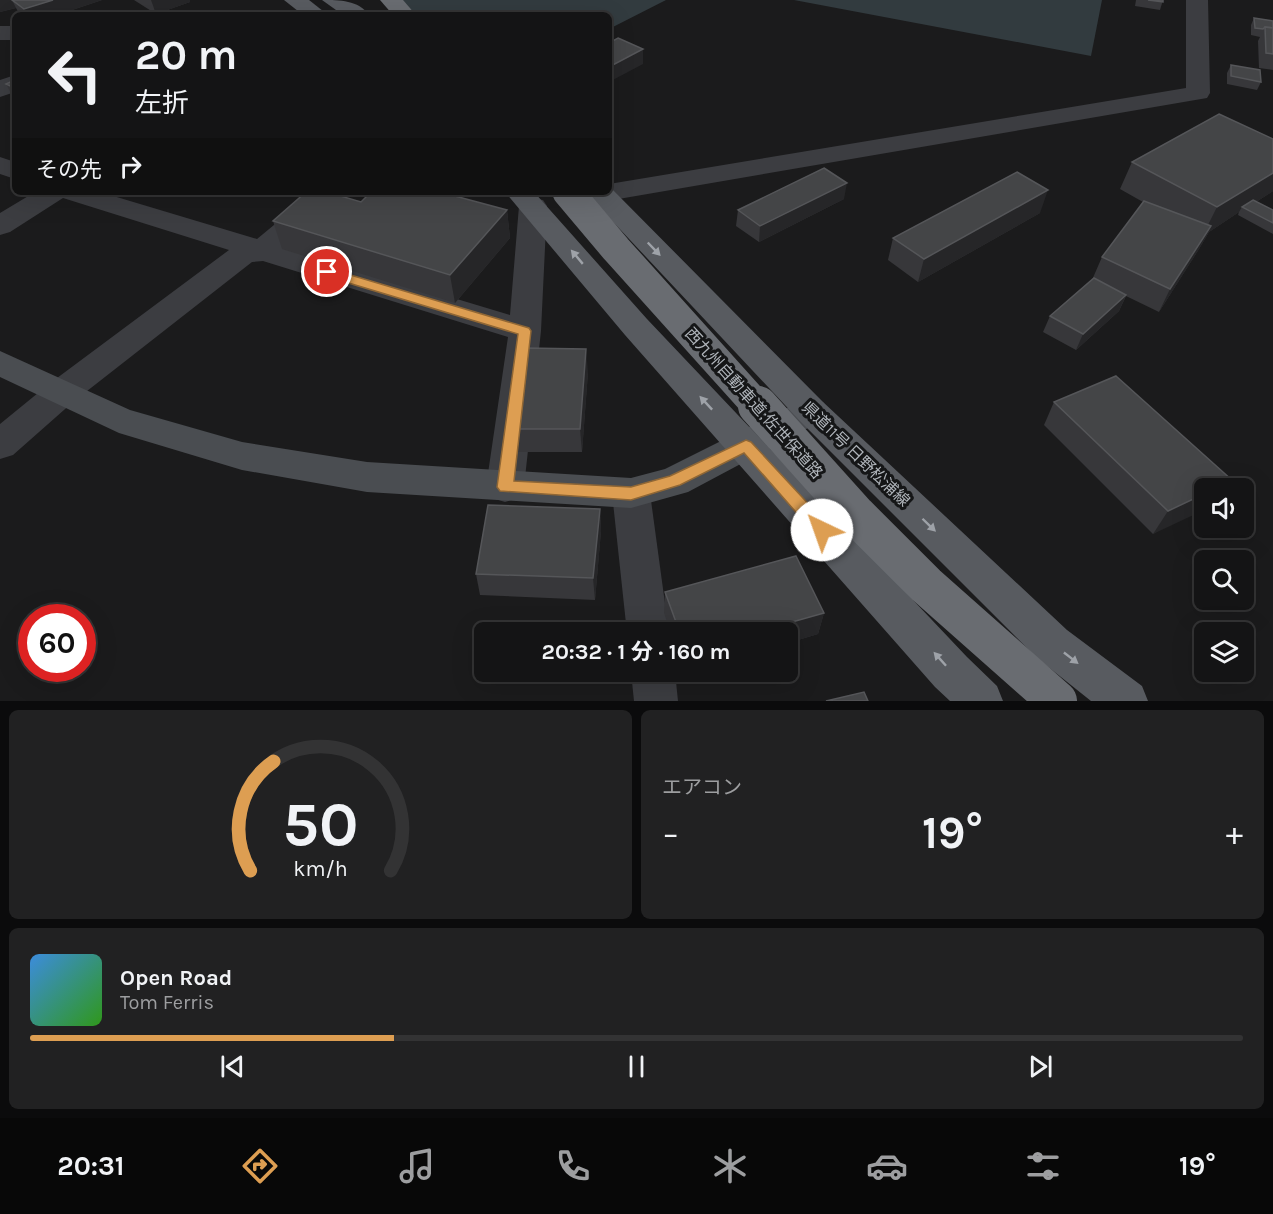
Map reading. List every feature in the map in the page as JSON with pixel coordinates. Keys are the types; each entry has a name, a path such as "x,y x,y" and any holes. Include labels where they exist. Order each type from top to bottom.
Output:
{"highway":[{"path":"391,0 402,12"},
{"name":"西九州自動車道;佐世保道路","path":"590,195 616,249 856,515 926,585 1057,701"}],"main road":[{"path":"295,0 313,12"},
{"path":"333,0 353,12"},
{"name":"県道11号 日野松浦線","path":"591,195 1052,644 1126,701"},
{"path":"526,199 636,327 951,672 981,701"}],"street":[{"path":"612,189 1198,93 1197,0"},
{"path":"0,226 49,195"},
{"path":"80,195 260,252 525,331"},
{"path":"0,445 61,393 244,254 260,252 327,195"},
{"path":"505,487 525,331 526,199"},
{"path":"0,363 119,420 242,456 367,477 505,487 631,494 675,481 812,411"},
{"path":"631,494 647,622"},
{"path":"654,682 656,701"}],"shaded area":[{"path":"395,0 666,0 612,27 612,12 415,12"},
{"path":"794,0 1102,0 1091,56"}],"building":[{"path":"12,0 53,0 24,9"},
{"path":"1254,18 1273,21 1273,28 1255,28"},
{"path":"1265,27 1273,28 1273,54 1266,53"},
{"path":"618,38 643,49 612,65 612,41"},
{"path":"1231,65 1260,70 1261,82 1231,76"},
{"path":"1219,114 1273,139 1273,173 1217,207 1132,162"},
{"path":"824,168 847,183 760,226 738,210"},
{"path":"1017,172 1048,190 924,259 893,238"},
{"path":"303,195 337,195 361,202 368,195 451,195 507,210 450,275 273,221"},
{"path":"1253,200 1273,210 1273,223 1242,207"},
{"path":"1144,201 1211,226 1170,289 1102,257"},
{"path":"1094,278 1126,295 1083,334 1050,316"},
{"path":"525,348 586,349 580,429 514,429"},
{"path":"1116,376 1230,478 1194,478 1194,499 1168,511 1054,402"},
{"path":"488,505 600,509 593,578 476,574"},
{"path":"796,556 824,613 792,622 676,622 665,592"},
{"path":"864,692 868,701 826,701"}],"route":[{"path":"327,272 525,331 505,487 631,494 675,481 746,446 822,530"}]}
